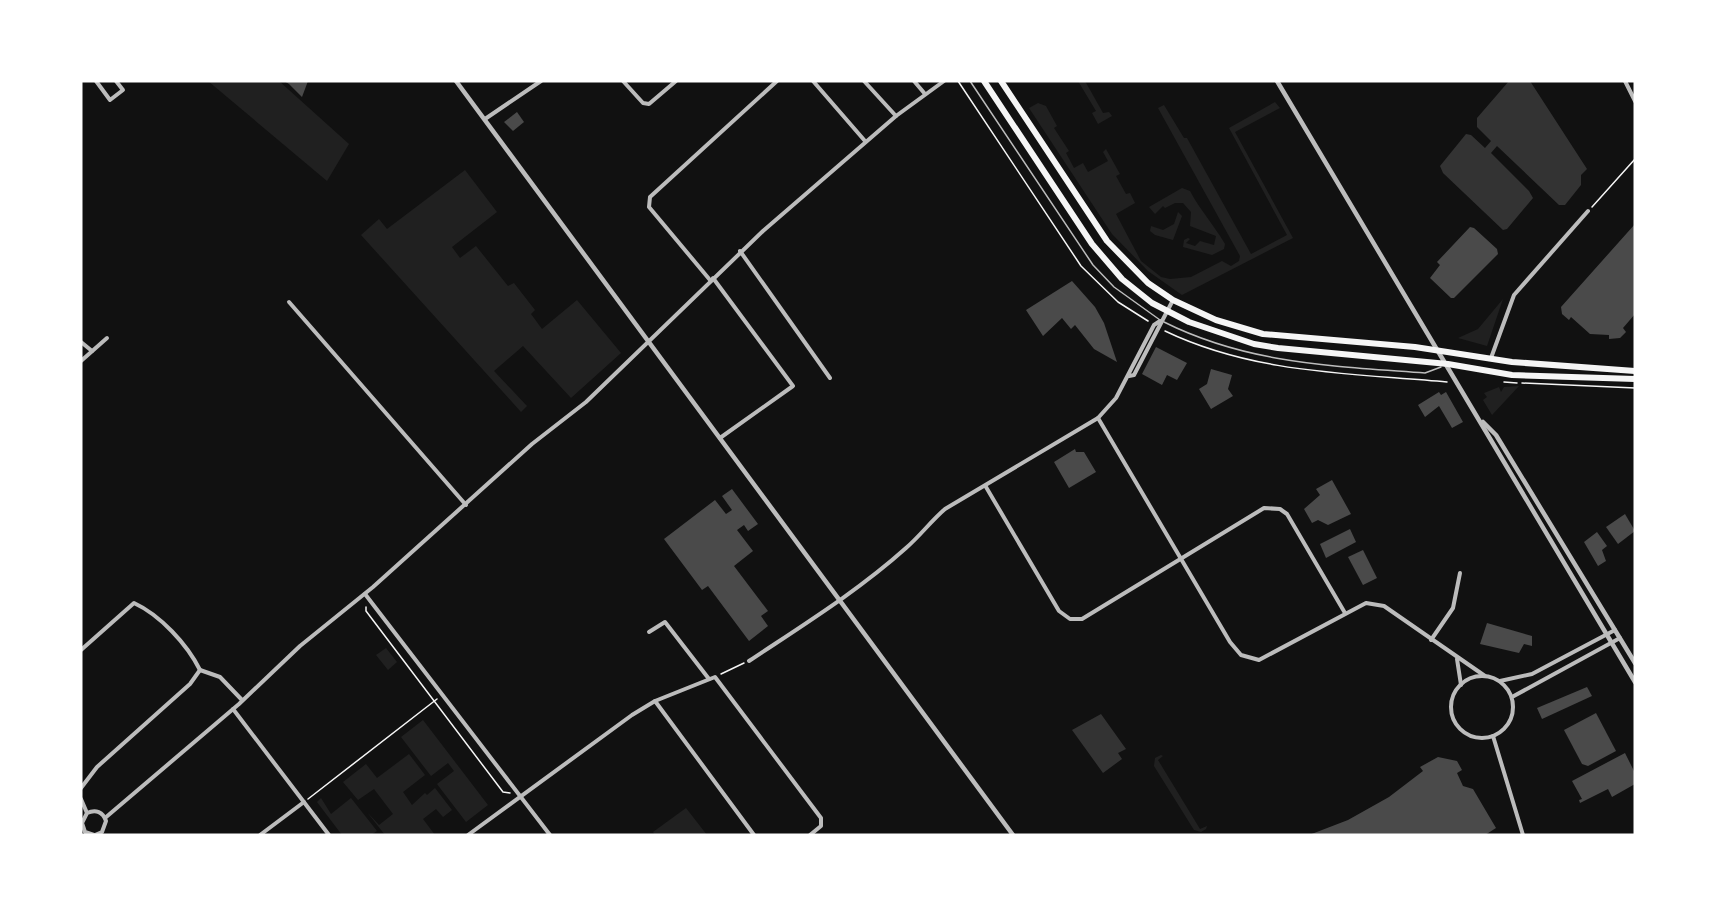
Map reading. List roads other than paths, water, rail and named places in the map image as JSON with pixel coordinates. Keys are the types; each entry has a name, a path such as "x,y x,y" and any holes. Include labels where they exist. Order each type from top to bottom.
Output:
{"main road":[{"path":"984,81 1102,257 1145,298 1166,311 1207,330 1254,344 1448,364 1512,375 1635,379"},
{"path":"1001,81 1107,241 1134,270 1173,300 1216,320 1263,334 1440,351 1512,362 1635,371"}],"street":[{"path":"96,81 110,100 123,90 116,81"},
{"path":"456,81 1013,835"},
{"path":"485,119 541,81"},
{"path":"623,81 642,104 649,104 676,81"},
{"path":"719,439 793,386 711,279 649,207 650,197 777,81"},
{"path":"813,81 865,141"},
{"path":"864,81 896,116"},
{"path":"914,81 926,94"},
{"path":"105,818 99,812 87,813 82,819 82,826 85,831 94,835 104,829 105,818 233,709 291,654 365,594 532,444 586,402 649,343 740,251 865,141 944,81"},
{"path":"1277,81 1481,419 1488,437 1635,682"},
{"path":"1625,81 1635,101"},
{"path":"1491,358 1514,295 1588,211"},
{"path":"740,251 830,378"},
{"path":"749,661 839,601 908,547 945,509 986,487 1098,418 1116,398 1154,325 1160,321 1173,300"},
{"path":"289,302 466,505"},
{"path":"1129,376 1134,375 1160,328 1160,321"},
{"path":"81,361 107,338"},
{"path":"81,342 92,351"},
{"path":"1098,418 1230,642 1241,655 1259,660 1273,655 1366,603 1384,606 1457,659 1473,666 1485,676 1500,681 1532,674 1615,630"},
{"path":"1481,419 1496,435 1635,663"},
{"path":"986,487 1059,611 1070,619 1082,619 1264,508 1280,509 1287,514 1345,613"},
{"path":"1431,640 1452,608 1460,573"},
{"path":"365,594 550,835"},
{"path":"81,650 134,603 147,609 191,653 200,670 220,677 242,700"},
{"path":"649,632 665,622 709,679"},
{"path":"1512,697 1620,638"},
{"path":"1457,659 1461,685"},
{"path":"81,788 97,767 190,684 200,670"},
{"path":"1485,676 1468,680 1461,685 1452,703 1454,719 1459,727 1475,737 1493,736 1501,731 1512,717 1512,697 1500,681"},
{"path":"468,835 519,795 655,701 715,677 821,818 821,826 810,835"},
{"path":"655,701 754,835"},
{"path":"233,709 329,835"},
{"path":"1493,736 1523,835"},
{"path":"81,800 87,813"},
{"path":"260,835 304,802"}],"lane":[{"path":"970,81 1093,265 1114,287 1160,321 1210,344 1264,358 1425,373 1448,364"}]}
